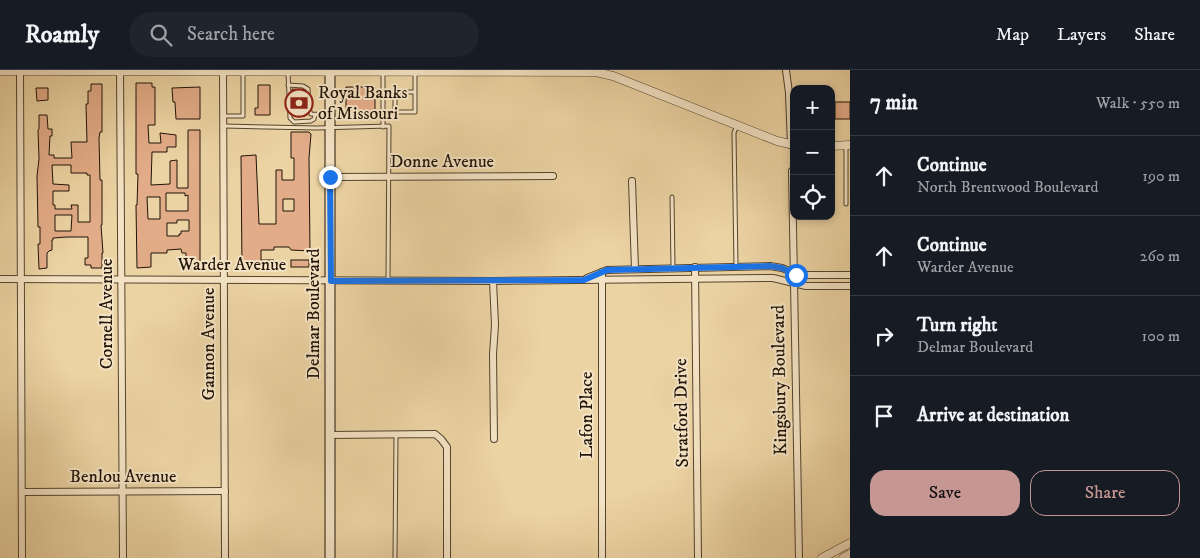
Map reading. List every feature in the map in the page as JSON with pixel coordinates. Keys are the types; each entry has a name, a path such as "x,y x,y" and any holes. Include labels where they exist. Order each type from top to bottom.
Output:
{"main road":[{"name":"Delmar Boulevard","path":"330,71 330,558"}],"street":[{"path":"20,70 22,558"},
{"name":"Cornell Avenue","path":"120,70 123,558"},
{"name":"Gannon Avenue","path":"223,70 225,558"},
{"path":"786,70 791,130"},
{"path":"0,71 596,72 613,76 737,126 790,144"},
{"path":"835,146 848,145"},
{"name":"Kingsbury Boulevard","path":"792,175 799,558"},
{"name":"Donne Avenue","path":"330,177 553,176"},
{"path":"632,181 635,269"},
{"name":"Warder Avenue","path":"584,280 607,270 673,268 777,267 804,276 850,275"},
{"name":"Stratford Drive","path":"695,268 698,558"},
{"name":"Lafon Place","path":"602,272 602,558"},
{"name":"Warder Avenue","path":"0,279 493,281 773,278 806,286 850,286"},
{"path":"493,281 495,325 492,354 494,440"},
{"path":"330,435 435,434 441,439 447,447 447,558"},
{"name":"Benlou Avenue","path":"22,492 225,491"},
{"path":"822,558 850,543"},
{"path":"843,558 850,554"}],"lane":[{"path":"223,116 243,116 243,71"},
{"path":"288,71 288,115 294,122 311,121 315,115"},
{"path":"380,71 383,126"},
{"path":"415,72 415,92 415,112 395,112 395,92 415,92"},
{"path":"288,86 303,86 308,89 310,113 330,115"},
{"path":"223,126 389,126 388,281"},
{"path":"736,267 734,133 737,126"},
{"path":"846,204 848,145"},
{"path":"672,197 673,268"},
{"path":"395,558 396,434"}],"building":[{"path":"136,83 152,83 152,87 155,87 155,125 148,125 149,143 161,143 160,133 176,135 176,147 167,147 167,152 152,152 151,185 170,184 170,161 177,160 177,188 188,188 188,130 200,130 200,268 186,269 186,253 182,253 181,249 167,250 167,253 151,253 151,267 137,268 136,205 138,174 136,174","holes":["166,193 185,193 185,196 188,195 188,211 166,211","147,197 160,197 160,219 148,219","177,220 189,220 189,231 181,231 179,236 167,236 167,223 177,223"]},
{"path":"91,84 102,84 102,132 100,132 99,138 100,180 102,180 102,268 91,268 91,265 85,265 85,258 88,258 88,237 67,237 53,238 52,250 47,253 47,268 39,269 38,244 40,244 40,227 38,227 37,176 39,115 47,115 48,129 52,129 49,155 54,155 54,158 72,158 71,142 87,142 86,104 88,104 88,91 91,91","holes":["52,165 71,165 71,173 87,173 87,175 90,175 90,222 78,222 78,205 71,205 72,209 55,209 55,205 53,205 53,191 69,191 69,185 53,184","55,215 72,215 71,231 55,231"]},
{"path":"258,85 270,85 270,115 255,115 255,108 258,108"},
{"path":"200,87 200,119 176,119 172,88"},
{"path":"346,87 375,87 375,119 346,117"},
{"path":"36,88 48,88 48,100 37,101"},
{"name":"Royal Banks of Missouri","path":"292,89 305,92 305,116 297,116 297,112 293,109"},
{"path":"835,102 850,102 850,119 835,119"},
{"path":"291,132 309,132 311,134 309,158 310,251 291,250 289,247 274,247 274,250 261,250 261,260 274,260 274,267 242,268 241,156 256,155 259,224 276,224 276,170 282,170 282,180 294,180 294,158 291,158","holes":["283,199 294,199 294,211 283,211"]},
{"path":"291,260 309,260 309,267 291,267"}],"place":[{"name":"Royal Banks of Missouri","path":"299,103"}],"route":[{"path":"330,177 331,281 584,280 607,270 770,266 788,270 796,275"}]}
